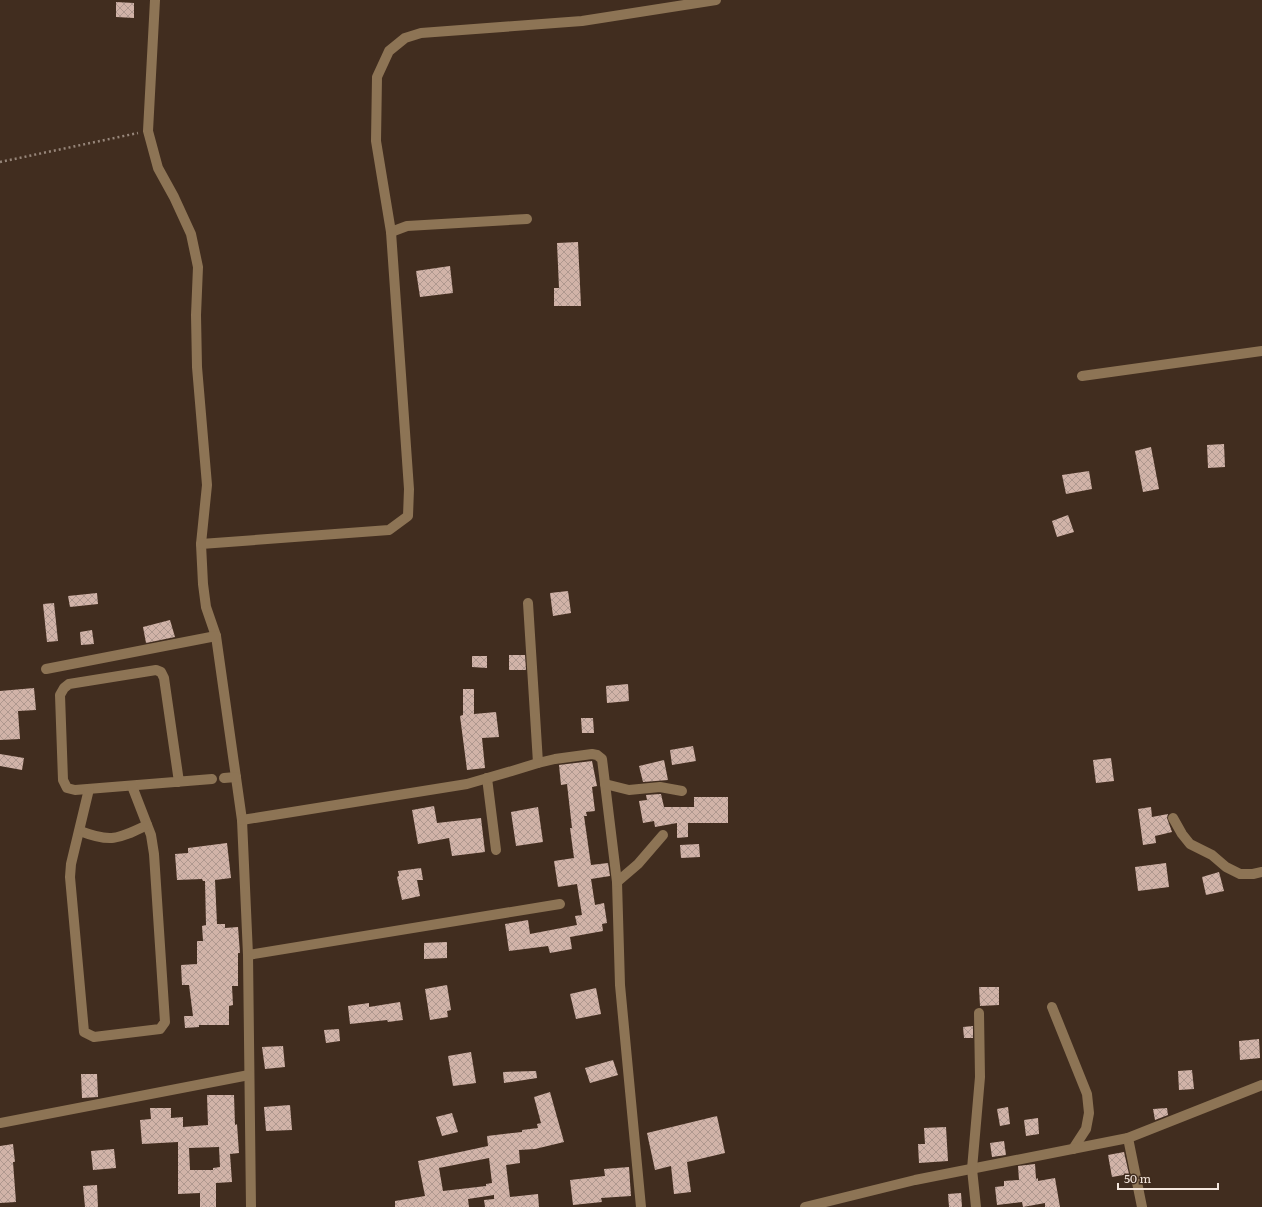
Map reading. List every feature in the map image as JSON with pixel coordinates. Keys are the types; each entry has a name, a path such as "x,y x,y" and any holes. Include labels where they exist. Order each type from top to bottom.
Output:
{"street":[{"path":"155,0 148,131 158,168 174,197 191,234 198,267 196,315 197,367 207,486 201,544 203,584 205,599 216,636 242,820 248,955 251,1207"},
{"path":"201,544 389,530 408,516 409,489 391,232 376,141 377,78 389,51 405,38 421,33 582,21 716,0"},
{"path":"391,232 407,226 527,219"},
{"path":"1082,376 1262,351"},
{"path":"528,603 538,763"},
{"path":"46,669 216,636"},
{"path":"179,782 164,678 161,672 156,670 70,684 64,688 60,695 63,780 67,788 75,790 132,786 179,782 212,779"},
{"path":"242,820 467,784 555,759 597,754 602,759 617,882 620,985 642,1207"},
{"path":"224,778 236,777"},
{"path":"487,778 496,850"},
{"path":"605,784 630,790 660,787 682,792"},
{"path":"89,789 71,864 70,877 84,1032 94,1037 160,1029 165,1022 154,854 151,835 132,786"},
{"path":"1173,818 1182,834 1190,844 1212,855 1226,867 1240,874 1262,872"},
{"path":"80,831 96,838 108,839 126,835 147,825"},
{"path":"617,882 638,864 663,835"},
{"path":"248,955 560,904"},
{"path":"1052,1007 1087,1094 1089,1113 1086,1129 1073,1150"},
{"path":"976,1207 972,1169 980,1077 979,1013"},
{"path":"0,1123 249,1075"},
{"path":"805,1207 915,1180 1128,1138 1262,1085"},
{"path":"1128,1138 1142,1207"}],"path":[{"path":"0,162 148,131"}],"building":[{"path":"116,2 134,3 134,18 116,17"},
{"path":"578,242 581,306 554,306 554,288 559,288 557,243"},
{"path":"450,266 453,293 420,297 416,271"},
{"path":"1224,444 1225,467 1208,468 1207,445"},
{"path":"1151,447 1159,489 1143,492 1135,451"},
{"path":"1089,471 1092,489 1066,494 1062,475"},
{"path":"1068,515 1074,532 1057,537 1052,521"},
{"path":"568,591 571,613 553,616 550,593"},
{"path":"97,593 98,604 70,607 68,596"},
{"path":"54,603 58,641 47,642 43,604"},
{"path":"170,620 175,637 146,643 143,627"},
{"path":"92,630 94,644 81,645 80,632"},
{"path":"509,655 525,655 526,670 509,670"},
{"path":"472,656 487,656 487,668 472,667"},
{"path":"628,684 629,701 607,703 606,686"},
{"path":"34,688 36,710 18,711 20,739 0,740 0,691"},
{"path":"463,689 474,689 474,714 496,712 499,737 482,738 485,768 467,770 460,716 463,715"},
{"path":"581,718 593,718 594,733 582,733"},
{"path":"693,746 696,761 672,765 670,750"},
{"path":"0,754 24,758 22,770 0,766"},
{"path":"1111,758 1114,781 1096,783 1093,760"},
{"path":"664,760 668,780 643,782 639,766"},
{"path":"592,761 597,786 592,787 595,811 586,812 587,816 584,816 591,865 608,863 610,876 591,879 595,905 604,903 607,923 602,924 603,931 570,937 572,949 550,953 548,946 509,951 505,924 528,920 530,934 577,925 575,916 582,915 577,884 558,887 554,861 574,858 567,784 561,785 559,765"},
{"path":"661,794 664,807 694,807 694,797 728,797 728,823 688,823 688,837 677,838 677,823 655,827 654,821 643,823 639,801 647,800 646,795"},
{"path":"434,806 437,823 481,818 485,852 452,856 449,838 418,844 412,810"},
{"path":"538,807 543,842 516,846 511,812"},
{"path":"1151,807 1152,817 1168,814 1167,818 1172,832 1155,836 1156,843 1143,845 1138,809"},
{"path":"227,843 231,878 215,880 217,924 225,924 225,928 238,927 240,953 238,953 238,986 232,986 233,1005 229,1006 229,1025 199,1025 199,1027 185,1028 184,1016 193,1016 189,985 182,985 181,965 197,964 197,941 203,941 202,926 206,925 205,881 202,879 177,880 175,854 188,853 188,848"},
{"path":"699,844 700,857 681,858 680,845"},
{"path":"1166,863 1169,887 1138,891 1135,867"},
{"path":"421,868 423,880 417,880 420,896 402,900 397,877 399,876 398,871"},
{"path":"1219,872 1224,891 1206,895 1202,877"},
{"path":"447,942 447,958 424,959 424,943"},
{"path":"447,985 451,1010 447,1011 448,1017 430,1020 425,989"},
{"path":"979,987 999,987 999,1005 980,1006"},
{"path":"596,988 601,1014 576,1019 570,994"},
{"path":"400,1002 403,1020 388,1022 387,1020 350,1024 348,1006 369,1003 369,1007"},
{"path":"973,1026 973,1038 964,1038 963,1027"},
{"path":"339,1029 340,1041 326,1043 324,1030"},
{"path":"1259,1039 1260,1058 1240,1060 1239,1041"},
{"path":"283,1046 285,1067 265,1069 262,1047"},
{"path":"471,1052 476,1083 453,1086 448,1056"},
{"path":"613,1060 618,1075 590,1083 585,1068"},
{"path":"1192,1070 1194,1089 1179,1090 1178,1071"},
{"path":"536,1071 537,1078 504,1083 503,1072"},
{"path":"81,1074 97,1074 98,1097 82,1098"},
{"path":"550,1092 564,1142 535,1149 519,1150 520,1163 506,1165 510,1197 538,1194 539,1207 485,1207 484,1200 494,1199 494,1195 468,1199 469,1207 395,1207 395,1201 425,1196 418,1161 488,1146 487,1136 522,1132 522,1130 538,1128 537,1124 541,1123 534,1097","holes":["489,1158 492,1183 486,1184 486,1186 443,1191 439,1168"]},
{"path":"207,1095 234,1095 235,1125 237,1124 239,1153 230,1154 232,1182 216,1183 216,1207 200,1207 200,1193 178,1194 178,1142 142,1144 140,1120 151,1119 150,1108 171,1108 171,1118 183,1117 183,1127 208,1125","holes":["219,1147 220,1167 213,1168 213,1170 190,1170 189,1148"]},
{"path":"290,1105 292,1130 266,1131 264,1107"},
{"path":"1008,1107 1010,1124 1000,1126 997,1109"},
{"path":"1167,1108 1168,1115 1155,1120 1153,1109"},
{"path":"452,1113 458,1132 442,1136 436,1117"},
{"path":"717,1116 725,1153 687,1162 691,1192 674,1194 671,1166 655,1170 647,1133"},
{"path":"1038,1118 1039,1134 1026,1136 1024,1120"},
{"path":"946,1127 948,1161 919,1163 918,1144 925,1144 924,1128"},
{"path":"1004,1141 1006,1155 992,1157 990,1143"},
{"path":"13,1144 16,1202 0,1203 0,1146"},
{"path":"114,1149 116,1168 93,1170 91,1151"},
{"path":"1124,1152 1129,1174 1112,1177 1108,1155"},
{"path":"1035,1164 1036,1179 1038,1178 1038,1181 1055,1178 1060,1207 1045,1207 1045,1203 1023,1207 1022,1202 997,1205 995,1187 1004,1186 1004,1181 1019,1180 1018,1166"},
{"path":"629,1167 631,1196 601,1198 602,1202 573,1205 570,1180 605,1176 604,1169"},
{"path":"97,1185 98,1207 85,1207 83,1186"},
{"path":"961,1193 962,1207 949,1207 948,1194"}]}
